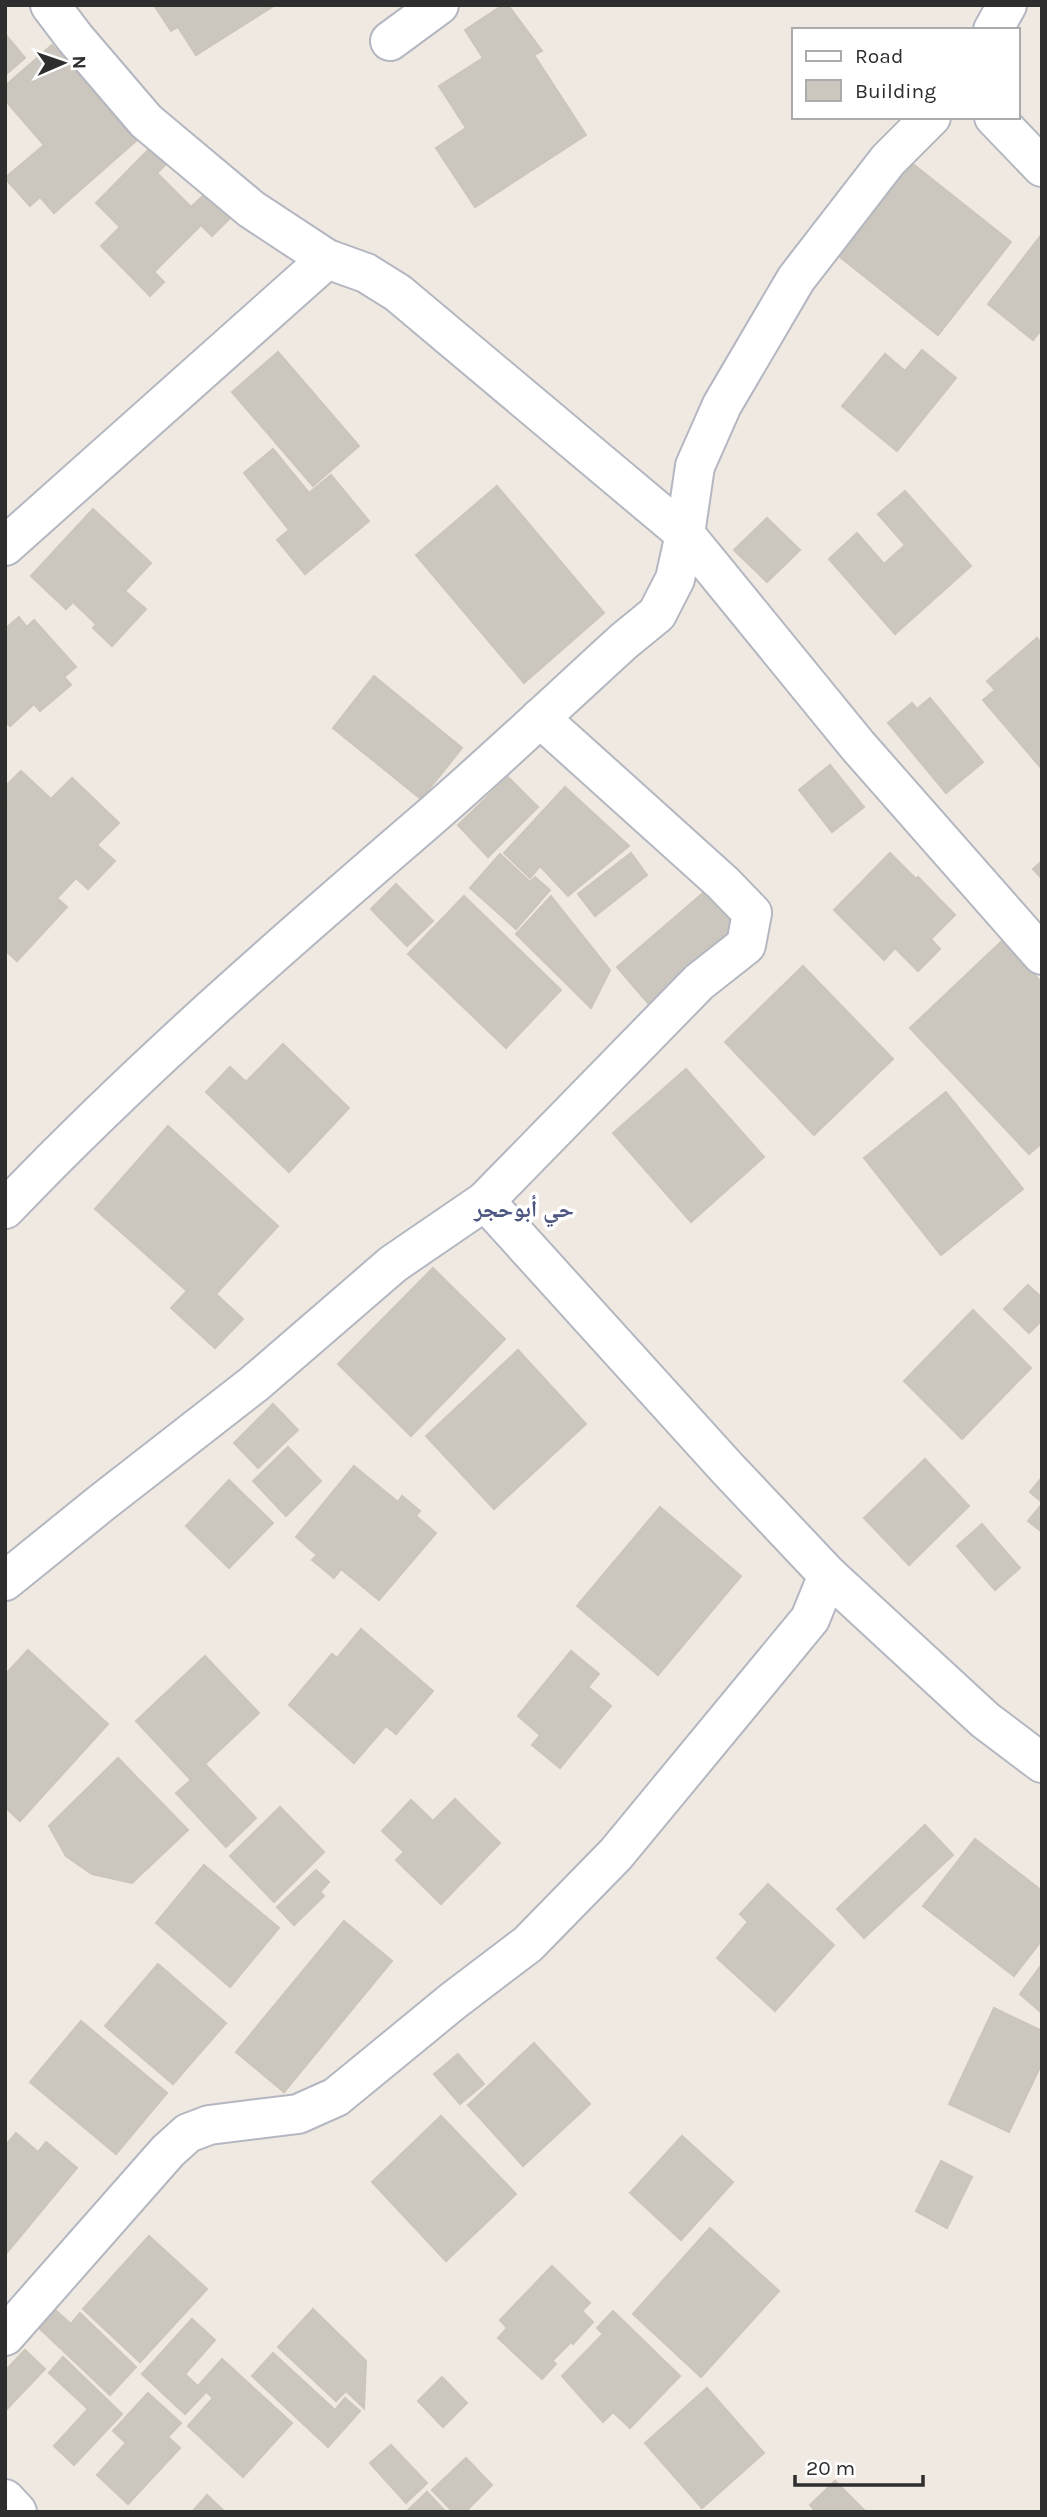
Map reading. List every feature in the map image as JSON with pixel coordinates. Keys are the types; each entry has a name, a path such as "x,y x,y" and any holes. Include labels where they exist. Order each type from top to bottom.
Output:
{"street":[{"path":"50,5 146,121 251,209 327,259 366,273 398,293 685,534 858,747 1042,955"},
{"path":"390,41 439,5"},
{"path":"994,28 1007,5"},
{"path":"5,1209 67,1145 222,1000 657,614 675,579 695,466 722,405 796,279 888,160 929,119"},
{"path":"996,119 1042,167"},
{"path":"5,545 327,259"},
{"path":"5,1581 254,1384 393,1264 485,1201 699,982 746,945 752,913 723,883 540,718"},
{"path":"485,1201 727,1468 828,1575 985,1720 1042,1763"},
{"path":"5,2336 188,2133 209,2125 298,2114 336,2097 453,2001 528,1944 616,1854 810,1619 828,1575"},
{"path":"5,2499 17,2512"}],"building":[{"path":"154,5 275,5 196,55 178,27 171,31"},
{"path":"503,5 508,5 542,51 534,55 586,135 475,207 436,148 466,128 439,86 483,58 465,30"},
{"path":"5,34 25,58 5,75"},
{"path":"52,45 136,141 54,213 40,197 30,206 5,178 44,145 5,100 5,86"},
{"path":"156,142 172,158 157,173 191,207 205,194 230,218 212,236 201,225 154,272 164,282 150,296 101,246 120,227 96,203"},
{"path":"908,160 1011,242 938,335 835,253"},
{"path":"1042,234 1042,329 1033,340 988,304"},
{"path":"922,350 956,378 897,451 842,406 885,354 905,371"},
{"path":"278,352 359,446 313,486 232,392"},
{"path":"273,449 309,493 331,475 369,521 305,574 277,540 289,530 244,473"},
{"path":"497,486 604,613 524,683 416,555"},
{"path":"905,491 971,566 895,634 829,559 857,533 884,564 905,545 878,514"},
{"path":"93,509 151,563 125,591 146,609 112,646 93,628 96,624 73,602 66,609 31,576"},
{"path":"767,518 800,550 767,582 734,550"},
{"path":"19,617 27,627 34,620 76,667 64,677 71,685 40,711 34,704 10,726 5,721 5,629"},
{"path":"1037,638 1042,644 1042,769 983,700 995,690 987,681"},
{"path":"374,676 462,748 421,799 333,728"},
{"path":"930,698 983,762 946,793 888,723 912,703 917,709"},
{"path":"830,765 864,807 832,832 799,790"},
{"path":"21,771 51,799 72,778 119,823 97,845 115,861 88,889 76,878 57,898 67,907 17,961 5,950 5,809 8,806 5,804 5,787"},
{"path":"508,777 538,807 488,857 458,825"},
{"path":"565,787 629,846 568,896 540,866 530,878 504,853"},
{"path":"631,853 647,875 595,916 578,894"},
{"path":"890,853 955,915 931,939 940,949 918,971 895,948 884,960 834,910"},
{"path":"500,854 530,882 535,877 550,890 516,929 470,888"},
{"path":"1042,861 1042,879 1033,869"},
{"path":"396,884 433,921 407,946 371,909"},
{"path":"710,887 740,923 648,1003 617,967"},
{"path":"464,896 561,990 506,1048 408,954"},
{"path":"551,896 610,970 591,1008 516,934"},
{"path":"1002,941 1042,983 1042,1143 1029,1154 910,1028"},
{"path":"803,966 893,1059 814,1135 725,1042"},
{"path":"283,1044 349,1108 289,1172 206,1092 230,1067 246,1082"},
{"path":"686,1069 764,1157 691,1222 613,1133"},
{"path":"946,1092 1023,1189 941,1255 864,1158"},
{"path":"168,1126 278,1226 216,1294 243,1319 215,1348 171,1308 187,1291 95,1209"},
{"path":"433,1268 505,1339 411,1436 338,1364"},
{"path":"1028,1285 1042,1298 1042,1320 1029,1333 1004,1309"},
{"path":"973,1310 1031,1368 962,1439 904,1381"},
{"path":"518,1350 586,1424 494,1509 426,1436"},
{"path":"273,1404 298,1430 258,1468 234,1443"},
{"path":"288,1447 321,1481 286,1516 253,1481"},
{"path":"925,1459 969,1506 909,1565 864,1518"},
{"path":"354,1466 398,1502 402,1496 420,1511 416,1516 436,1533 379,1600 341,1569 334,1578 312,1560 317,1555 296,1537"},
{"path":"1042,1477 1042,1502 1030,1492"},
{"path":"229,1480 273,1523 229,1568 186,1526"},
{"path":"1042,1504 1042,1532 1028,1521"},
{"path":"660,1507 741,1576 658,1675 577,1606"},
{"path":"982,1524 1020,1568 995,1590 957,1546"},
{"path":"361,1629 433,1691 396,1734 386,1726 354,1763 289,1705 332,1654 337,1658"},
{"path":"28,1650 108,1724 20,1821 5,1807 5,1675"},
{"path":"571,1651 599,1674 588,1687 611,1706 560,1768 532,1745 540,1735 518,1716"},
{"path":"205,1656 259,1713 205,1764 256,1818 226,1847 176,1793 191,1780 136,1721"},
{"path":"118,1758 188,1830 132,1883 92,1874 66,1856 49,1826"},
{"path":"455,1799 500,1843 441,1904 396,1860 404,1852 382,1831 411,1800 433,1821"},
{"path":"280,1807 324,1852 274,1902 230,1856"},
{"path":"925,1825 953,1855 864,1938 837,1909"},
{"path":"975,1839 1042,1891 1042,1940 1014,1976 923,1906"},
{"path":"204,1865 279,1928 230,1987 156,1923"},
{"path":"316,1870 329,1882 320,1892 324,1896 294,1925 277,1907"},
{"path":"768,1884 834,1945 775,2011 717,1958 748,1922 740,1914"},
{"path":"344,1921 392,1961 284,2092 236,2052"},
{"path":"158,1964 226,2023 173,2084 105,2026"},
{"path":"1042,1964 1042,2013 1020,1994"},
{"path":"994,2008 1042,2031 1042,2063 1009,2132 949,2104"},
{"path":"81,2021 167,2093 116,2154 30,2082"},
{"path":"534,2043 590,2104 523,2166 468,2105"},
{"path":"458,2054 484,2084 460,2104 434,2074"},
{"path":"441,2116 516,2194 446,2261 372,2182"},
{"path":"16,2133 38,2152 46,2142 77,2168 5,2255 5,2146"},
{"path":"682,2136 733,2182 681,2240 630,2193"},
{"path":"941,2161 972,2177 947,2228 916,2211"},
{"path":"710,2228 779,2291 701,2377 633,2314"},
{"path":"149,2236 207,2289 140,2362 83,2309"},
{"path":"552,2266 590,2303 582,2311 593,2322 573,2344 571,2342 552,2361 556,2364 542,2379 498,2338 507,2328 500,2320"},
{"path":"54,2309 71,2324 80,2313 136,2367 110,2395 37,2326"},
{"path":"313,2309 366,2361 364,2408 346,2391 336,2401 278,2347"},
{"path":"613,2311 680,2376 630,2428 613,2412 603,2422 562,2376 603,2334 597,2328"},
{"path":"192,2319 215,2340 185,2374 205,2393 185,2414 142,2374"},
{"path":"25,2350 45,2369 5,2411 5,2371"},
{"path":"273,2353 335,2410 345,2398 360,2411 328,2447 252,2376"},
{"path":"63,2357 122,2414 74,2465 54,2446 88,2409 49,2373"},
{"path":"222,2359 292,2423 243,2477 188,2426 213,2398 199,2385"},
{"path":"442,2377 467,2403 443,2427 418,2401"},
{"path":"707,2388 764,2453 702,2508 645,2443"},
{"path":"148,2393 181,2423 168,2437 180,2448 128,2504 97,2475 126,2443 113,2431"},
{"path":"391,2445 427,2483 406,2503 370,2463"},
{"path":"466,2458 492,2485 465,2512 453,2512 432,2490"},
{"path":"835,2481 866,2512 816,2512 810,2505"},
{"path":"427,2492 446,2512 406,2512"},
{"path":"207,2495 225,2512 192,2512"}],"district":[{"name":"حي أبوحجر","path":"524,1209"}]}
